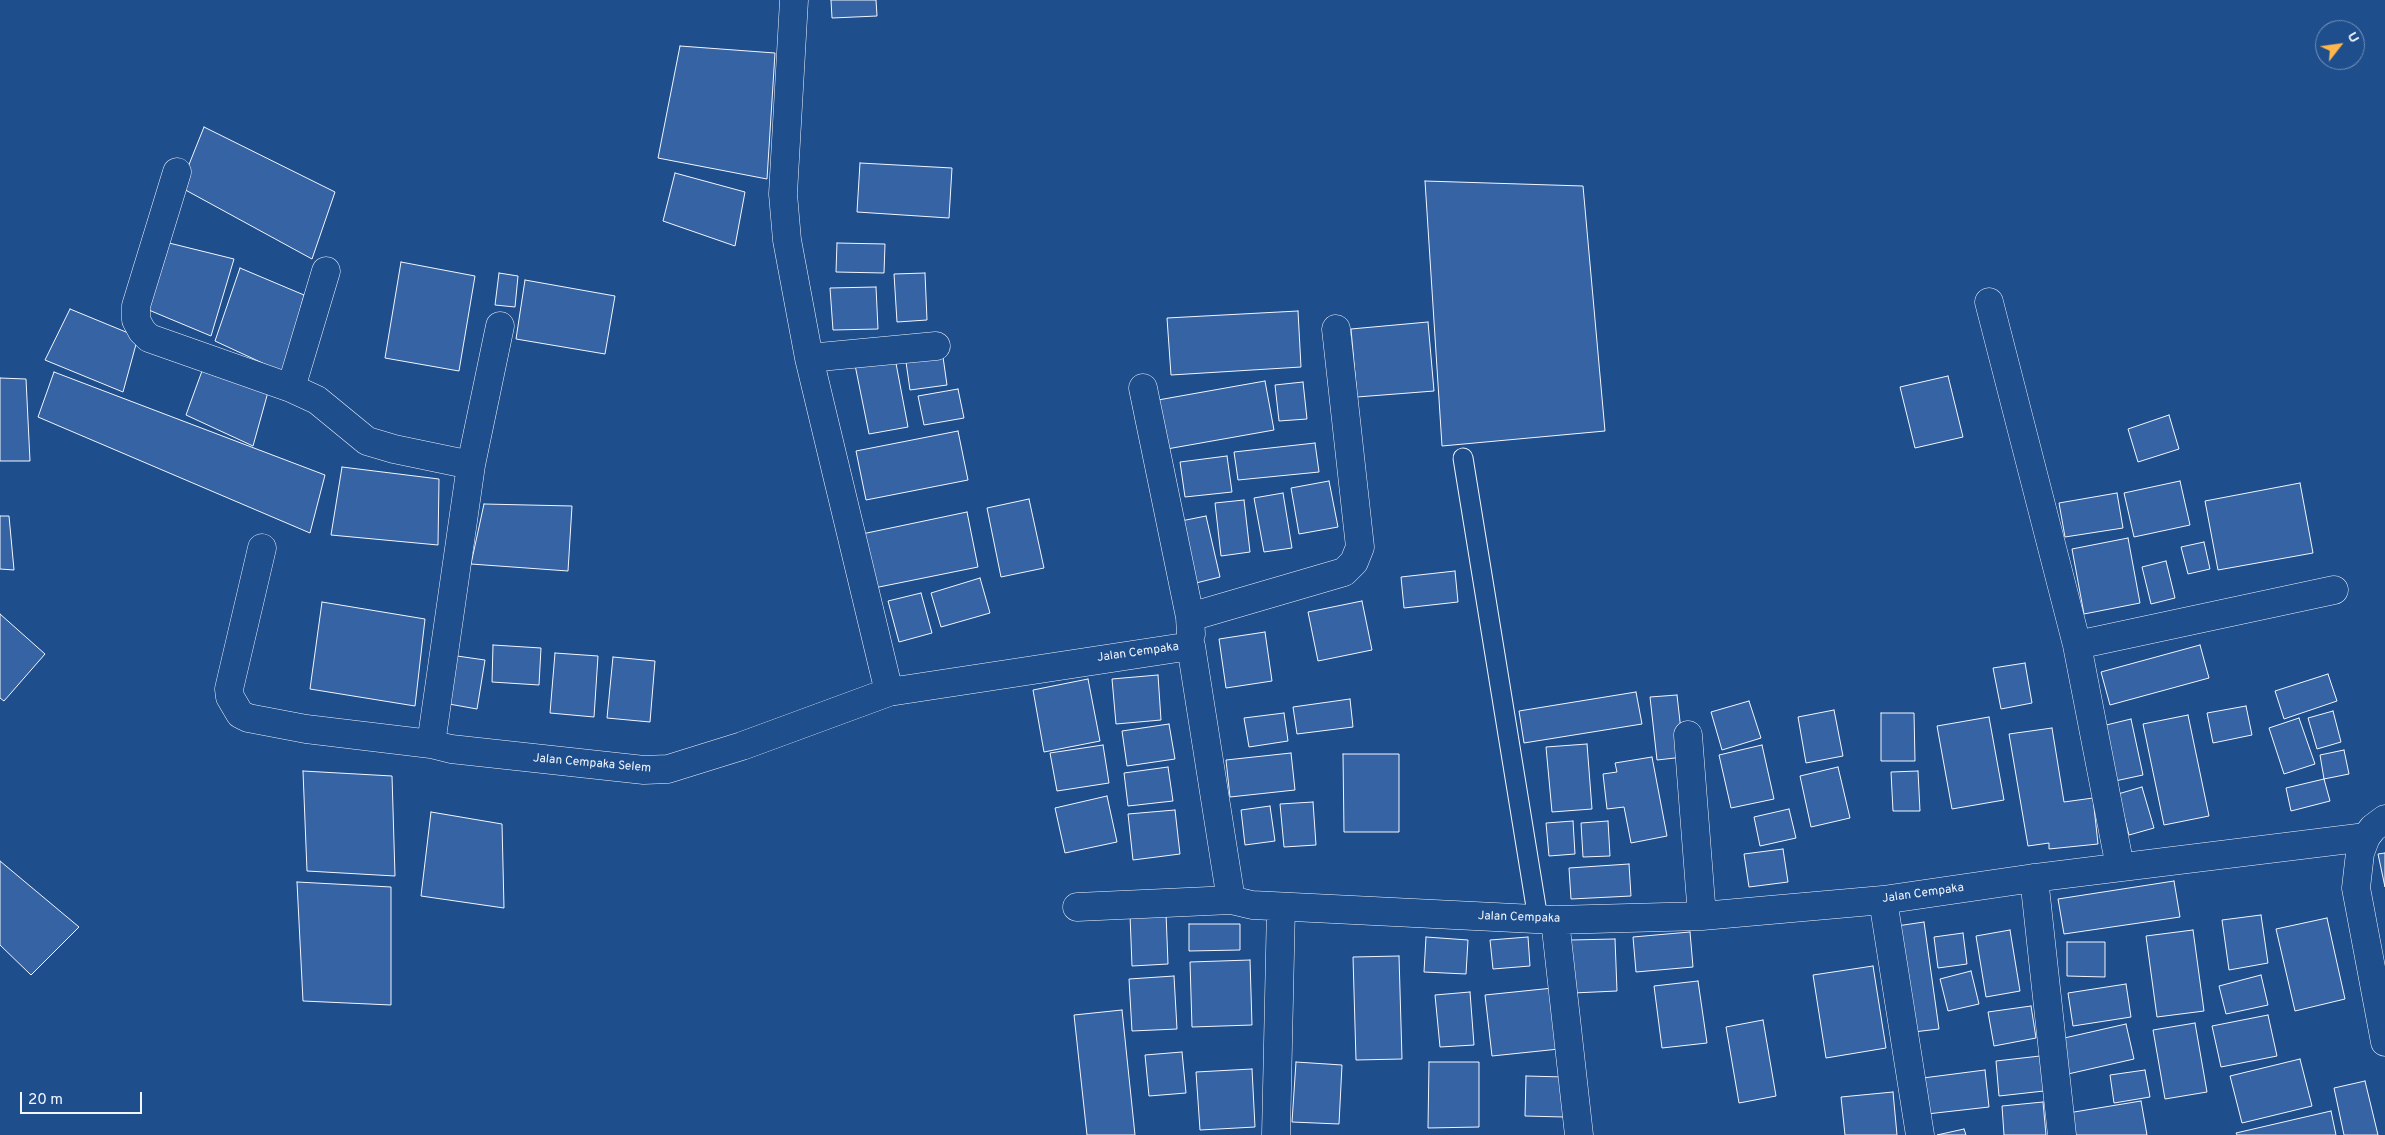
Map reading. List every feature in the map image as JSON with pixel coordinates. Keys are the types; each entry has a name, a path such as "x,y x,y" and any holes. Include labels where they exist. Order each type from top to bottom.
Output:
{"street":[{"path":"794,0 783,194 787,240 809,358 889,692"},
{"path":"177,172 136,306 136,320 142,331 149,338 291,388 317,400 367,440 394,449 471,465"},
{"path":"291,388 326,270"},
{"path":"1989,302 2077,645 2120,867"},
{"path":"431,744 437,716 471,465 500,326"},
{"path":"1190,617 1344,572 1354,562 1360,547 1336,329"},
{"path":"809,358 936,346"},
{"path":"1143,388 1190,617 1191,646"},
{"name":"Jalan Cempaka Selem","path":"262,548 229,689 230,696 240,714 248,718 306,729 431,744 451,749 644,770 668,769 742,746 889,692"},
{"path":"2077,645 2334,590"},
{"name":"Jalan Cempaka","path":"889,692 1191,646 1231,900 1280,907 1546,919 1702,916 1883,900 2120,867 2376,828"},
{"path":"1688,735 1702,916"},
{"name":"Jalan Cempaka","path":"2376,828 2360,853 2356,888 2385,1042"},
{"path":"2034,878 2062,1135"},
{"path":"1077,907 1231,900"},
{"path":"1883,900 1920,1135"},
{"path":"1276,1135 1280,907"},
{"path":"1546,919 1579,1135"}],"lane":[{"path":"1463,458 1546,919"}],"building":[{"path":"831,0 876,0 877,16 832,18"},
{"path":"680,46 775,53 767,179 658,158"},
{"path":"204,127 335,192 312,259 180,187"},
{"path":"860,163 952,168 949,218 857,212"},
{"path":"675,173 745,192 735,246 663,221"},
{"path":"1425,181 1583,186 1605,431 1442,446"},
{"path":"169,243 234,259 211,336 144,308"},
{"path":"837,243 885,244 884,273 836,272"},
{"path":"401,262 475,276 459,371 385,358"},
{"path":"240,268 304,295 284,373 215,341"},
{"path":"499,273 518,276 515,307 495,305"},
{"path":"925,273 927,320 897,322 894,274"},
{"path":"525,280 615,296 605,354 516,339"},
{"path":"876,287 878,329 833,330 830,288"},
{"path":"70,309 138,337 123,392 45,360"},
{"path":"1298,311 1301,367 1171,375 1167,318"},
{"path":"1428,322 1434,391 1357,397 1351,329"},
{"path":"942,350 947,385 910,390 905,355"},
{"path":"895,358 908,427 869,434 855,365"},
{"path":"202,371 268,392 253,446 186,415"},
{"path":"54,372 325,475 310,533 38,417"},
{"path":"1948,376 1963,437 1915,448 1900,387"},
{"path":"0,378 26,379 30,461 0,461"},
{"path":"1265,381 1274,430 1167,449 1158,400"},
{"path":"1303,382 1307,419 1279,421 1275,385"},
{"path":"958,389 964,418 924,425 918,396"},
{"path":"2169,415 2179,449 2138,462 2128,429"},
{"path":"958,431 968,480 866,500 856,451"},
{"path":"1315,443 1319,472 1238,480 1234,452"},
{"path":"1227,456 1232,492 1185,497 1180,462"},
{"path":"342,467 439,479 438,545 331,535"},
{"path":"1329,481 1338,527 1299,534 1291,488"},
{"path":"2180,481 2190,525 2134,537 2124,493"},
{"path":"2300,483 2313,553 2218,570 2205,501"},
{"path":"1283,493 1292,548 1264,552 1254,498"},
{"path":"2117,493 2123,528 2065,537 2059,503"},
{"path":"1029,499 1044,568 1001,577 987,508"},
{"path":"1244,500 1250,552 1221,556 1215,503"},
{"path":"484,504 572,506 568,571 471,564"},
{"path":"967,512 978,567 874,588 862,534"},
{"path":"0,516 9,516 14,570 0,569"},
{"path":"1206,516 1220,577 1196,583 1181,521"},
{"path":"2128,538 2140,603 2084,614 2072,549"},
{"path":"2204,542 2210,569 2188,574 2181,547"},
{"path":"2166,561 2175,598 2151,604 2142,567"},
{"path":"1455,571 1458,602 1404,608 1401,577"},
{"path":"980,578 990,613 941,627 931,593"},
{"path":"921,593 932,633 899,642 888,601"},
{"path":"1362,601 1372,650 1318,661 1308,612"},
{"path":"322,602 425,619 415,706 310,689"},
{"path":"0,614 45,654 4,701 0,698"},
{"path":"1265,632 1272,681 1226,688 1219,639"},
{"path":"493,645 541,648 539,685 492,682"},
{"path":"2200,645 2209,678 2110,705 2101,672"},
{"path":"555,653 598,656 594,717 550,713"},
{"path":"457,656 485,660 477,709 449,704"},
{"path":"613,657 655,661 650,722 607,718"},
{"path":"2025,663 2032,703 2001,709 1993,668"},
{"path":"2328,674 2337,701 2284,719 2275,691"},
{"path":"1158,675 1161,720 1116,724 1112,679"},
{"path":"1088,679 1100,741 1044,752 1033,690"},
{"path":"1636,692 1642,724 1524,743 1519,711"},
{"path":"1677,695 1684,757 1657,760 1650,697"},
{"path":"1350,699 1353,727 1297,734 1293,707"},
{"path":"1749,701 1761,738 1722,750 1711,712"},
{"path":"2246,706 2252,735 2213,743 2207,713"},
{"path":"1834,710 1843,756 1806,763 1798,717"},
{"path":"2333,711 2341,742 2317,749 2308,718"},
{"path":"1284,713 1288,741 1249,747 1244,718"},
{"path":"1881,713 1914,713 1915,761 1881,761"},
{"path":"2188,715 2209,816 2164,825 2143,724"},
{"path":"1989,717 2004,800 1952,809 1937,726"},
{"path":"2299,718 2315,764 2284,774 2269,728"},
{"path":"2131,719 2143,775 2115,781 2102,726"},
{"path":"1169,724 1175,759 1127,766 1122,731"},
{"path":"2052,728 2064,802 2093,798 2098,844 2049,849 2049,843 2028,846 2009,734"},
{"path":"1587,744 1592,809 1552,812 1546,747"},
{"path":"1103,745 1109,783 1057,791 1050,753"},
{"path":"1762,745 1774,799 1731,808 1719,755"},
{"path":"2344,750 2349,774 2324,779 2320,755"},
{"path":"1291,753 1295,790 1230,797 1226,760"},
{"path":"1343,754 1399,754 1399,832 1344,832"},
{"path":"1652,757 1667,836 1631,843 1624,807 1607,809 1603,774 1617,772 1615,763"},
{"path":"1168,767 1173,801 1128,806 1124,773"},
{"path":"1838,767 1850,818 1811,827 1800,776"},
{"path":"303,771 392,776 395,876 307,871"},
{"path":"1918,771 1920,811 1893,811 1891,772"},
{"path":"2324,779 2330,801 2291,811 2286,788"},
{"path":"2142,787 2154,828 2129,835 2118,794"},
{"path":"1107,796 1117,842 1065,853 1055,808"},
{"path":"1313,802 1316,845 1284,847 1280,804"},
{"path":"1270,806 1275,841 1245,845 1241,810"},
{"path":"1789,809 1796,838 1760,846 1754,817"},
{"path":"1175,810 1180,854 1133,860 1128,814"},
{"path":"431,812 502,824 504,908 421,896"},
{"path":"1573,821 1575,854 1549,856 1546,823"},
{"path":"1608,821 1610,856 1583,857 1581,823"},
{"path":"1783,849 1788,882 1749,887 1744,854"},
{"path":"2385,853 2385,887 2378,854"},
{"path":"0,861 79,927 31,975 0,945"},
{"path":"1629,864 1631,896 1571,899 1569,868"},
{"path":"2174,881 2180,917 2064,934 2058,899"},
{"path":"297,882 391,887 391,1005 303,1001"},
{"path":"1166,913 1168,964 1132,966 1130,915"},
{"path":"2261,915 2268,963 2229,970 2222,920"},
{"path":"2327,918 2345,999 2295,1011 2276,929"},
{"path":"1924,922 1939,1029 1905,1033 1890,927"},
{"path":"1189,924 1240,924 1240,950 1189,951"},
{"path":"2010,930 2020,991 1986,997 1976,936"},
{"path":"2193,930 2204,1011 2157,1017 2146,936"},
{"path":"1690,932 1693,967 1636,972 1633,937"},
{"path":"1963,933 1967,964 1938,968 1934,937"},
{"path":"1426,937 1468,940 1466,974 1424,972"},
{"path":"1528,937 1530,966 1493,969 1490,940"},
{"path":"1615,939 1617,991 1573,993 1571,940"},
{"path":"2067,942 2105,942 2105,977 2067,976"},
{"path":"1399,956 1402,1059 1356,1060 1353,957"},
{"path":"1250,960 1252,1025 1192,1027 1190,962"},
{"path":"1873,966 1886,1048 1826,1058 1813,975"},
{"path":"1971,971 1979,1004 1948,1011 1940,979"},
{"path":"2261,975 2268,1005 2226,1014 2219,986"},
{"path":"1174,976 1177,1029 1132,1031 1129,979"},
{"path":"1698,981 1707,1043 1662,1048 1654,986"},
{"path":"2126,984 2131,1017 2073,1026 2068,993"},
{"path":"1553,988 1559,1049 1492,1056 1485,995"},
{"path":"1470,992 1474,1045 1440,1047 1435,995"},
{"path":"2031,1006 2036,1038 1994,1046 1988,1012"},
{"path":"1122,1010 1135,1135 1087,1135 1074,1015"},
{"path":"2268,1015 2277,1056 2221,1067 2212,1026"},
{"path":"1763,1020 1776,1096 1739,1103 1726,1027"},
{"path":"2195,1023 2207,1092 2165,1099 2153,1030"},
{"path":"2126,1024 2134,1059 2068,1074 2060,1039"},
{"path":"1182,1052 1186,1093 1149,1096 1145,1055"},
{"path":"2040,1056 2044,1091 1999,1096 1996,1061"},
{"path":"2300,1059 2312,1106 2242,1123 2230,1076"},
{"path":"1296,1062 1342,1065 1339,1124 1292,1122"},
{"path":"1429,1062 1479,1062 1479,1127 1428,1128"},
{"path":"1252,1069 1255,1127 1200,1130 1196,1072"},
{"path":"1985,1070 1989,1107 1927,1114 1923,1078"},
{"path":"2145,1070 2150,1097 2114,1103 2110,1075"},
{"path":"1526,1076 1565,1077 1564,1117 1525,1116"},
{"path":"2365,1081 2378,1135 2344,1135 2334,1088"},
{"path":"1893,1092 1897,1135 1845,1135 1841,1097"},
{"path":"2141,1101 2147,1135 2071,1135 2068,1113"},
{"path":"2043,1102 2046,1135 2004,1135 2002,1106"},
{"path":"2331,1111 2336,1135 2237,1135 2236,1133"},
{"path":"1964,1129 1966,1135 1937,1135"}]}
